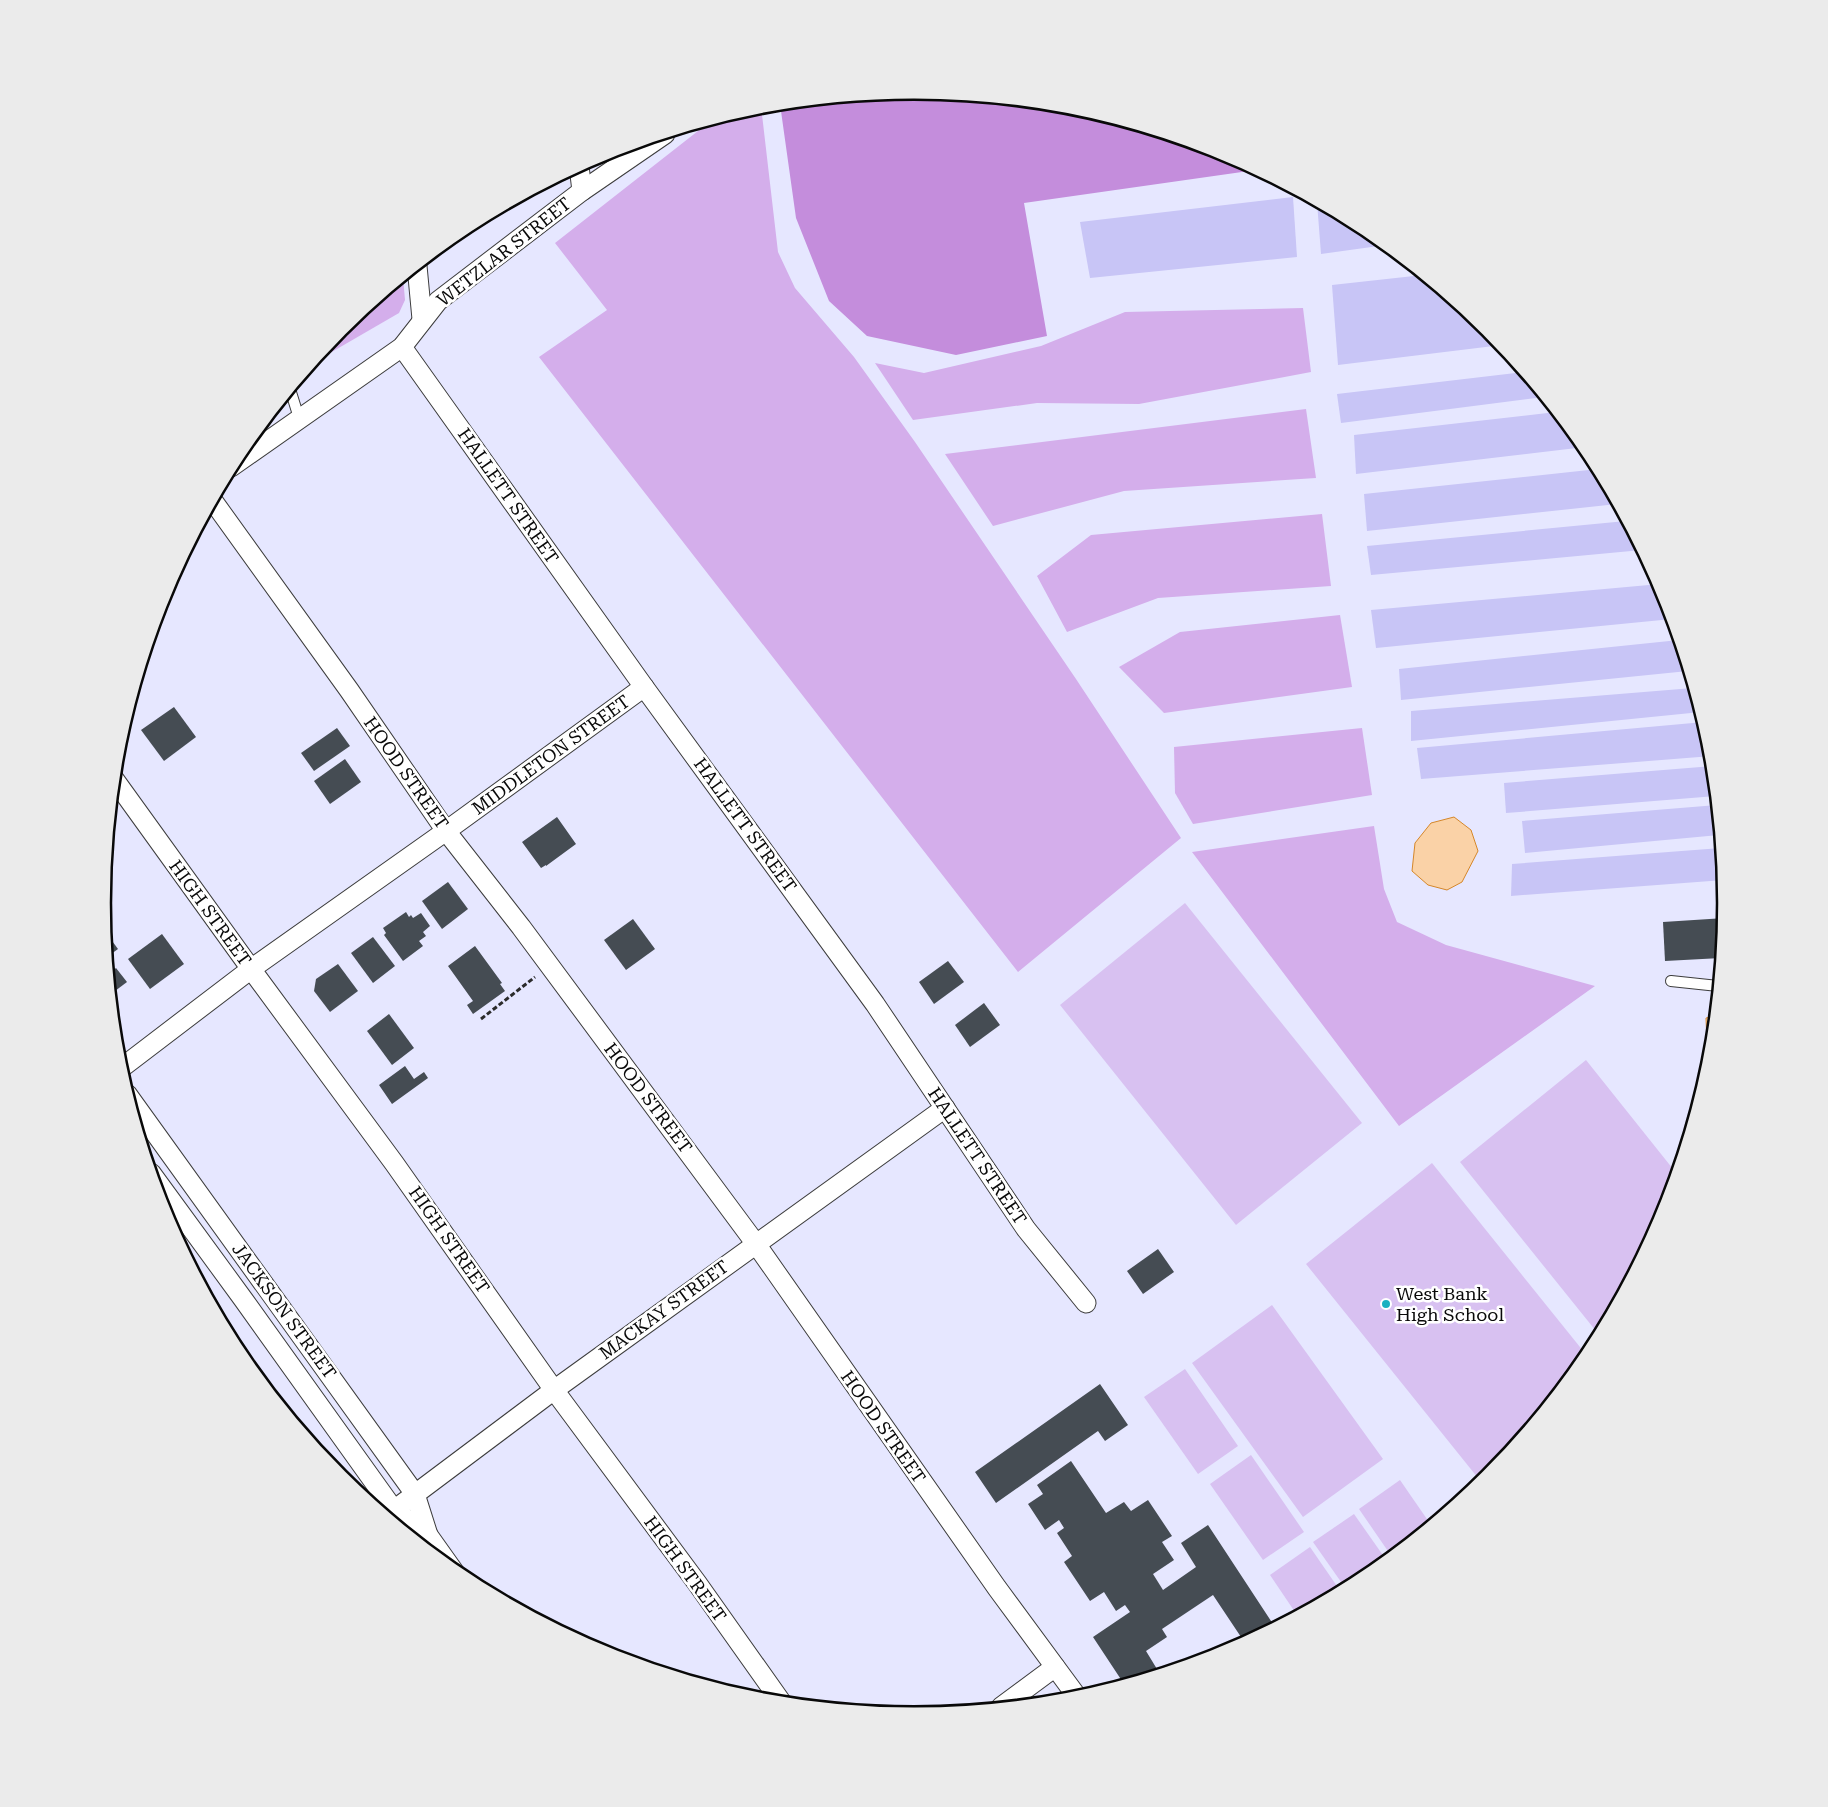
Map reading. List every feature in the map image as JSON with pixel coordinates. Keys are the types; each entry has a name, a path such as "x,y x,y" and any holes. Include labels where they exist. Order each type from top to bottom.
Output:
{"street":[{"name":"WETZLAR STREET","path":"247,455 402,347 422,319 438,301 582,191 647,146"},
{"path":"580,173 582,191"},
{"path":"418,272 422,319"},
{"name":"HALLETT STREET","path":"402,347 644,687 875,1004 1026,1229 1086,1303"},
{"name":"HOOD STREET","path":"216,506 349,690 446,831 756,1244 969,1549 1073,1691"},
{"name":"MIDDLETON STREET","path":"127,1064 251,969 446,831 644,687"},
{"name":"HIGH STREET","path":"119,786 251,969 394,1162 554,1390 776,1695"},
{"name":"JACKSON STREET","path":"137,1108 415,1494 428,1535 440,1552"},
{"name":"MACKAY STREET","path":"390,1513 554,1390 945,1108"},
{"name":"JACKSON STREET","path":"164,1189 243,1299 390,1513"},
{"name":"JACKSON STREET","path":"391,1513 428,1535"},
{"path":"1009,1701 1055,1667"}],"lane":[{"path":"292,396 299,418"},
{"path":"1671,981 1713,985"}],"path":[{"path":"482,1019 549,966"}],"shaded area":[{"path":"914,100 967,102 1019,107 1071,115 1122,127 1172,143 1244,172 1024,203 1047,336 956,355 867,336 829,301 796,218 781,111 809,107 861,102"},
{"path":"762,114 778,252 795,288 854,357 915,442 1181,838 1018,972 539,357 607,310 555,243 701,129"},
{"path":"1293,197 1297,257 1090,278 1080,222"},
{"path":"1318,209 1376,246 1321,254"},
{"path":"1415,276 1444,299 1492,346 1338,365 1332,285"},
{"path":"404,283 405,300 399,313 329,354 384,299"},
{"path":"1303,308 1311,372 1139,404 1037,403 913,420 875,363 924,373 1041,346 1125,312"},
{"path":"1517,373 1538,398 1341,423 1337,394"},
{"path":"1306,409 1316,478 1124,491 993,526 945,454"},
{"path":"1550,413 1576,448 1356,474 1354,435"},
{"path":"1590,470 1611,505 1367,531 1364,494"},
{"path":"1322,514 1331,586 1158,598 1067,632 1037,576 1091,535"},
{"path":"1621,522 1636,551 1371,575 1367,546"},
{"path":"1651,585 1665,620 1376,648 1371,610"},
{"path":"1340,615 1352,687 1164,713 1119,667 1180,632"},
{"path":"1673,641 1683,672 1401,700 1399,669"},
{"path":"1688,688 1694,713 1411,741 1411,711"},
{"path":"1696,723 1704,757 1421,779 1417,748"},
{"path":"1362,728 1372,795 1193,824 1175,793 1174,747"},
{"path":"1705,767 1711,796 1506,813 1504,783"},
{"path":"1712,805 1715,835 1525,853 1522,821"},
{"path":"1454,817 1471,830 1478,851 1462,882 1447,890 1428,885 1412,871 1415,843 1431,823"},
{"path":"1374,826 1384,889 1397,922 1446,945 1595,986 1399,1126 1192,852"},
{"path":"1716,848 1717,881 1511,896 1512,864"},
{"path":"1185,903 1362,1123 1236,1225 1060,1005"},
{"path":"1709,1017 1707,1033 1706,1018"},
{"path":"1586,1060 1673,1168 1635,1259 1595,1329 1460,1162"},
{"path":"1432,1163 1582,1350 1551,1393 1518,1433 1477,1477 1306,1264"},
{"path":"1272,1305 1383,1459 1303,1517 1192,1363"},
{"path":"1185,1369 1238,1446 1198,1474 1144,1397"},
{"path":"1251,1455 1304,1532 1263,1560 1210,1484"},
{"path":"1400,1480 1428,1521 1388,1552 1359,1509"},
{"path":"1354,1514 1383,1555 1342,1583 1313,1542"},
{"path":"1310,1547 1337,1586 1294,1611 1270,1575"}],"building":[{"path":"174,707 196,737 164,761 141,730"},
{"path":"337,728 350,746 314,771 301,753"},
{"path":"345,759 361,782 330,804 314,781"},
{"path":"557,817 576,844 541,868 522,842"},
{"path":"448,882 468,909 442,929 422,901"},
{"path":"406,912 409,917 411,915 413,918 421,913 430,926 423,932 426,936 419,941 423,946 403,961 384,935 386,933 383,928"},
{"path":"1717,918 1716,958 1665,961 1663,922"},
{"path":"633,919 655,949 626,970 604,940"},
{"path":"162,934 184,964 150,989 128,959"},
{"path":"373,937 395,966 373,983 351,953"},
{"path":"112,940 118,949 112,953"},
{"path":"475,946 502,983 500,984 505,991 473,1014 467,1005 473,1001 448,966"},
{"path":"948,961 964,982 934,1004 919,982"},
{"path":"338,964 358,991 330,1012 314,991 316,979"},
{"path":"116,968 127,982 115,991 113,970"},
{"path":"984,1003 1000,1025 970,1047 955,1025"},
{"path":"389,1014 414,1048 392,1065 367,1031"},
{"path":"405,1066 414,1079 424,1072 428,1078 392,1104 379,1085"},
{"path":"1158,1249 1174,1272 1143,1294 1127,1271"},
{"path":"1100,1384 1128,1425 1105,1441 1098,1431 996,1503 975,1472"},
{"path":"1071,1461 1106,1513 1124,1502 1131,1511 1148,1500 1172,1536 1162,1542 1174,1560 1153,1574 1163,1590 1196,1567 1181,1543 1208,1525 1272,1622 1241,1637 1213,1595 1162,1629 1167,1637 1146,1651 1157,1669 1121,1680 1093,1637 1130,1612 1125,1605 1116,1611 1104,1592 1090,1601 1064,1562 1072,1556 1057,1533 1064,1528 1059,1520 1045,1530 1028,1504 1043,1494 1037,1485"}],"place":[{"name":"West Bank High School","path":"1386,1304"}]}
